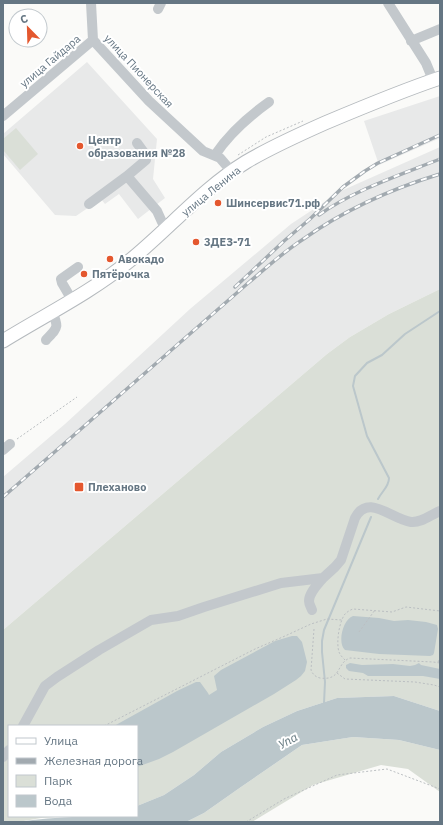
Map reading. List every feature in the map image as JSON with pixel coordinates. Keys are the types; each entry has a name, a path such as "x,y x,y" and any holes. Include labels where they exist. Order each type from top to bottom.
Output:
{"main road":[{"name":"улица Ленина","path":"3,341 115,273 202,196 245,163 274,146 305,132 370,104 436,79"}],"street":[{"name":"улица Пионерская","path":"91,3 93,40 149,101 203,151 220,158 232,172"},
{"path":"388,3 436,79"},
{"path":"411,41 440,29"},
{"name":"улица Гайдара","path":"3,116 93,40"},
{"path":"215,155 234,131 269,102"},
{"path":"89,204 144,162 146,159 145,154 137,142"},
{"path":"127,176 157,211 162,222 167,228"},
{"path":"72,300 61,282 61,279 78,268"},
{"path":"46,340 57,326 57,322 52,312"},
{"path":"312,610 309,597 323,578 341,560 354,518 363,508 372,507 411,522 423,520 440,511"},
{"path":"24,725 45,686 56,677 151,620 178,616 282,583 323,578"}],"path":[{"path":"6,447 78,397"},
{"path":"345,660 340,653 338,634 345,614 353,609 392,612 406,608 440,611"},
{"path":"358,632 374,610"},
{"path":"106,725 279,638 327,619 342,620"},
{"path":"314,629 311,668 312,673 317,676 325,678 332,677 337,673 343,662 350,658 440,663"},
{"path":"438,662 440,658"},
{"path":"337,673 345,679 415,682 440,687"},
{"path":"246,822 284,798 337,775 387,769 440,788"}],"shaded area":[{"name":"Центр образования №28","path":"87,62 157,139 153,179 165,198 138,219 119,194 105,204 101,199 76,216 55,215 3,154 3,134"},
{"path":"440,96 440,138 379,165 364,121"},
{"path":"440,147 440,289 389,314 350,337 327,354 3,630 3,477 65,424 190,309 291,224 341,191"}],"green space":[{"path":"16,128 38,154 20,170 3,150 3,139"},
{"path":"440,289 440,711 394,696 337,698 297,711 263,727 221,752 194,775 164,795 138,806 138,725 8,725 8,817 58,817 18,822 3,822 3,630 327,354 350,337 389,314"},
{"path":"353,737 399,740 440,750 440,792 408,769 381,765 313,785 252,822 186,822 204,813 302,745"}],"water":[{"path":"353,616 394,621 408,620 437,625 438,629 434,653 430,656 379,654 345,650 341,642 342,632 346,622"},
{"path":"297,636 302,642 307,662 305,671 301,676 274,694 173,752 138,767 138,725 116,725 196,682 200,682 209,695 217,690 214,676 221,670 275,641"},
{"path":"350,663 362,665 393,664 410,666 419,663 421,665 440,669 440,679 423,676 368,676 363,673 349,671 346,668 346,665"},
{"name":"Упа","path":"394,696 440,711 440,750 399,740 353,737 302,745 204,813 186,822 18,822 62,817 138,817 138,806 164,795 194,775 221,752 263,727 297,711 337,698"}],"waterway":[{"path":"378,499 387,486 389,478 367,436 353,386 355,376 367,363 382,355 405,334 440,311"},
{"path":"324,703 325,682 322,652 324,630 371,517"}],"railway":[{"path":"235,287 343,187 378,163 440,135"},
{"path":"319,215 362,191 440,159"},
{"path":"3,497 288,250 334,219 368,201 404,186 440,174"}],"place":[{"name":"Центр образования №28","path":"80,146"},
{"name":"Шинсервис71.рф","path":"218,203"},
{"name":"3ДЕЗ-71","path":"196,242"},
{"name":"Авокадо","path":"110,259"},
{"name":"Пятёрочка","path":"84,274"},
{"name":"Плеханово","path":"79,487"}]}
